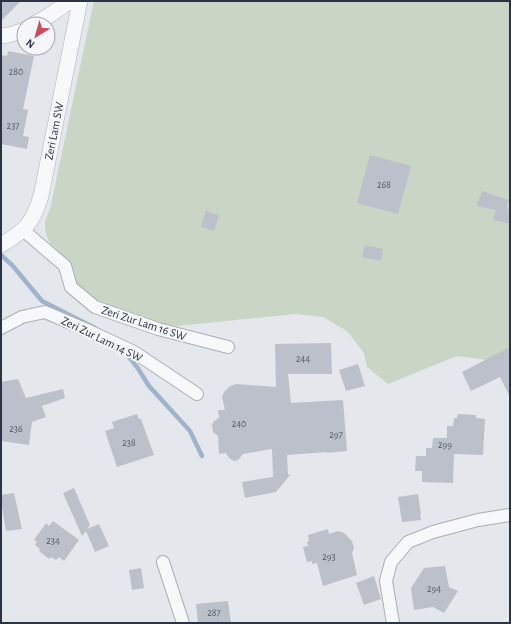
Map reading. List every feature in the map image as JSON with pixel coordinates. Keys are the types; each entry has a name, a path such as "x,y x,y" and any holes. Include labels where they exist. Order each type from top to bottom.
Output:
{"street":[{"path":"48,16 70,1"},
{"name":"Zeri Lam SW","path":"1,245 29,224 41,196 80,1"},
{"path":"1,36 16,33"},
{"name":"Zeri Zur Lam 16 SW","path":"23,230 65,266 71,287 95,307 158,329 228,348"},
{"name":"Zeri Zur Lam 14 SW","path":"1,328 22,317 45,312 134,352 197,394"},
{"path":"394,623 386,581 391,562 408,542 433,532 478,520 510,515"},
{"path":"162,562 183,623"}],"green space":[{"path":"94,1 510,1 510,363 457,356 388,384 367,367 364,353 347,331 323,317 295,314 177,326 149,322 108,308 82,293 62,270 57,250 50,243 46,235 45,221 50,209"}],"building":[{"path":"1,1 21,1 1,21"},
{"path":"8,51 16,53 16,56 34,56 23,109 28,110 23,136 29,137 27,149 1,144 1,55 7,56"},
{"path":"370,155 411,166 398,214 357,203"},
{"path":"482,191 509,200 506,208 510,209 510,224 493,220 496,210 477,206"},
{"path":"206,211 219,215 214,231 201,227"},
{"path":"365,245 383,249 381,261 362,257"},
{"path":"331,343 332,374 288,374 291,403 343,400 347,451 287,455 288,475 291,474 276,492 245,498 242,482 273,477 272,449 243,454 238,460 234,461 229,458 226,453 219,454 218,436 213,432 212,425 214,421 219,418 218,410 225,410 222,397 224,392 230,386 236,384 276,387 275,344"},
{"path":"510,347 510,397 500,377 471,391 462,372"},
{"path":"358,364 365,386 346,391 339,370"},
{"path":"18,379 26,398 63,389 65,398 42,406 46,417 32,422 29,445 1,441 1,382"},
{"path":"137,414 139,419 141,419 154,455 117,467 105,431 114,428 112,422"},
{"path":"458,414 476,415 476,418 485,419 483,455 454,454 453,483 422,482 422,471 415,471 416,456 426,456 426,448 432,448 433,438 447,438 447,426 453,426 454,418 457,418"},
{"path":"74,488 90,525 87,529 99,524 109,546 95,552 86,531 82,536 63,493"},
{"path":"14,493 22,529 6,531 1,495"},
{"path":"418,494 421,520 402,522 398,497"},
{"path":"53,521 79,540 64,561 59,557 56,560 51,557 49,559 39,551 40,549 35,545 37,542 34,540 46,523 49,526"},
{"path":"328,529 329,534 338,531 344,533 352,541 354,548 352,553 357,575 323,586 317,563 312,564 312,561 307,562 303,547 308,546 308,535"},
{"path":"445,566 449,587 458,591 444,613 433,607 414,610 411,588 424,568"},
{"path":"141,568 144,588 132,590 129,570"},
{"path":"374,576 381,599 364,605 356,583"},
{"path":"228,601 231,623 198,623 196,604"}],"waterway":[{"path":"1,255 12,265 42,301 95,328"},
{"path":"125,352 149,386 190,431 202,456"}]}
